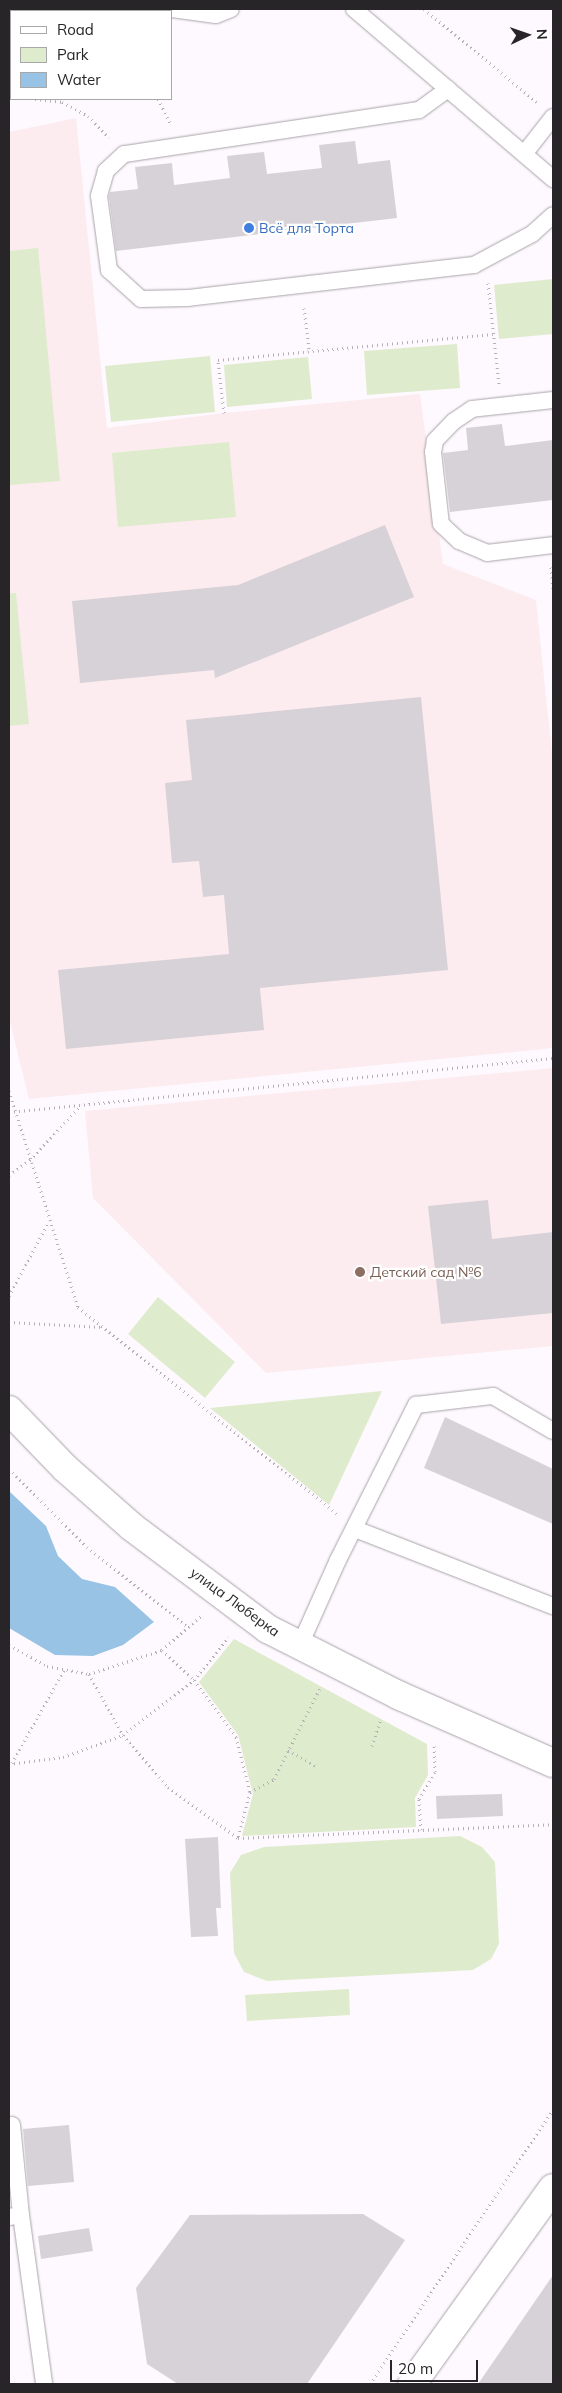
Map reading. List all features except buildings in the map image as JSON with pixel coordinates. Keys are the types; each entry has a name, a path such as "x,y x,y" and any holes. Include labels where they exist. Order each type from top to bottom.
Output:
{"street":[{"name":"улица Люберка","path":"9,1410 66,1468 132,1526 268,1629 398,1695 553,1763"},
{"path":"412,2384 553,2188"}],"lane":[{"path":"172,9 216,15 231,9"},
{"path":"354,9 553,179"},
{"path":"448,89 419,110 124,154 106,171 99,196 108,270 141,299 188,298 474,265 532,234 553,215"},
{"path":"524,154 549,113"},
{"path":"553,400 472,409 454,421 435,441 433,452 441,524 459,541 487,552 553,545"},
{"path":"300,1645 416,1405 493,1396 553,1431"},
{"path":"355,1529 553,1606"},
{"path":"12,2125 15,2216 44,2384"}],"path":[{"path":"424,9 549,113"},
{"path":"44,100 62,102 88,116 124,154"},
{"path":"486,260 502,406"},
{"path":"301,284 309,349"},
{"path":"224,413 218,360 309,349 493,334"},
{"path":"9,1112 553,1058"},
{"path":"9,1092 78,1307 355,1529"},
{"path":"9,1175 30,1160 81,1105"},
{"path":"9,1296 50,1220"},
{"path":"9,1322 103,1327"},
{"path":"9,1469 87,1547 188,1627"},
{"path":"9,1646 48,1666 89,1674 162,1650 204,1613"},
{"path":"10,1764 63,1757 123,1735 194,1680 233,1632"},
{"path":"162,1650 194,1680 236,1738 250,1792 238,1838"},
{"path":"10,1764 64,1670"},
{"path":"89,1674 123,1735 168,1787 238,1838 553,1824"},
{"path":"250,1792 274,1780 322,1685"},
{"path":"372,1746 382,1715"},
{"path":"420,1830 419,1799 435,1772 434,1737"},
{"path":"288,1750 316,1766"},
{"path":"370,2384 553,2110"}],"shaded area":[{"path":"76,118 107,428 224,413 420,394 443,564 536,600 553,764 553,1048 29,1099 9,1018 9,132"},
{"name":"Детский сад №6","path":"553,1068 553,1346 266,1373 93,1198 85,1111"}],"green space":[{"path":"38,248 60,481 9,485 9,251"},
{"path":"553,279 553,334 499,339 494,285"},
{"path":"457,344 460,388 367,395 364,351"},
{"path":"210,356 215,412 111,422 105,366"},
{"path":"308,357 312,399 227,407 224,365"},
{"path":"229,442 236,517 118,527 112,453"},
{"path":"9,593 16,593 29,724 9,726"},
{"path":"158,1297 235,1362 205,1398 128,1334"},
{"path":"382,1391 329,1505 210,1408"},
{"path":"234,1639 427,1744 428,1775 415,1798 416,1827 242,1836 253,1794 238,1735 199,1682"},
{"path":"460,1836 482,1847 495,1862 499,1944 491,1959 473,1970 267,1981 244,1972 234,1953 230,1873 241,1855 264,1847"},
{"path":"349,1989 350,2015 247,2021 245,1995"}],"water":[{"path":"9,1491 46,1526 58,1556 82,1579 115,1587 154,1622 123,1645 93,1656 55,1655 9,1628"}],"place":[{"name":"Всё для Торта","path":"249,228"},
{"name":"Детский сад №6","path":"360,1272"}]}
